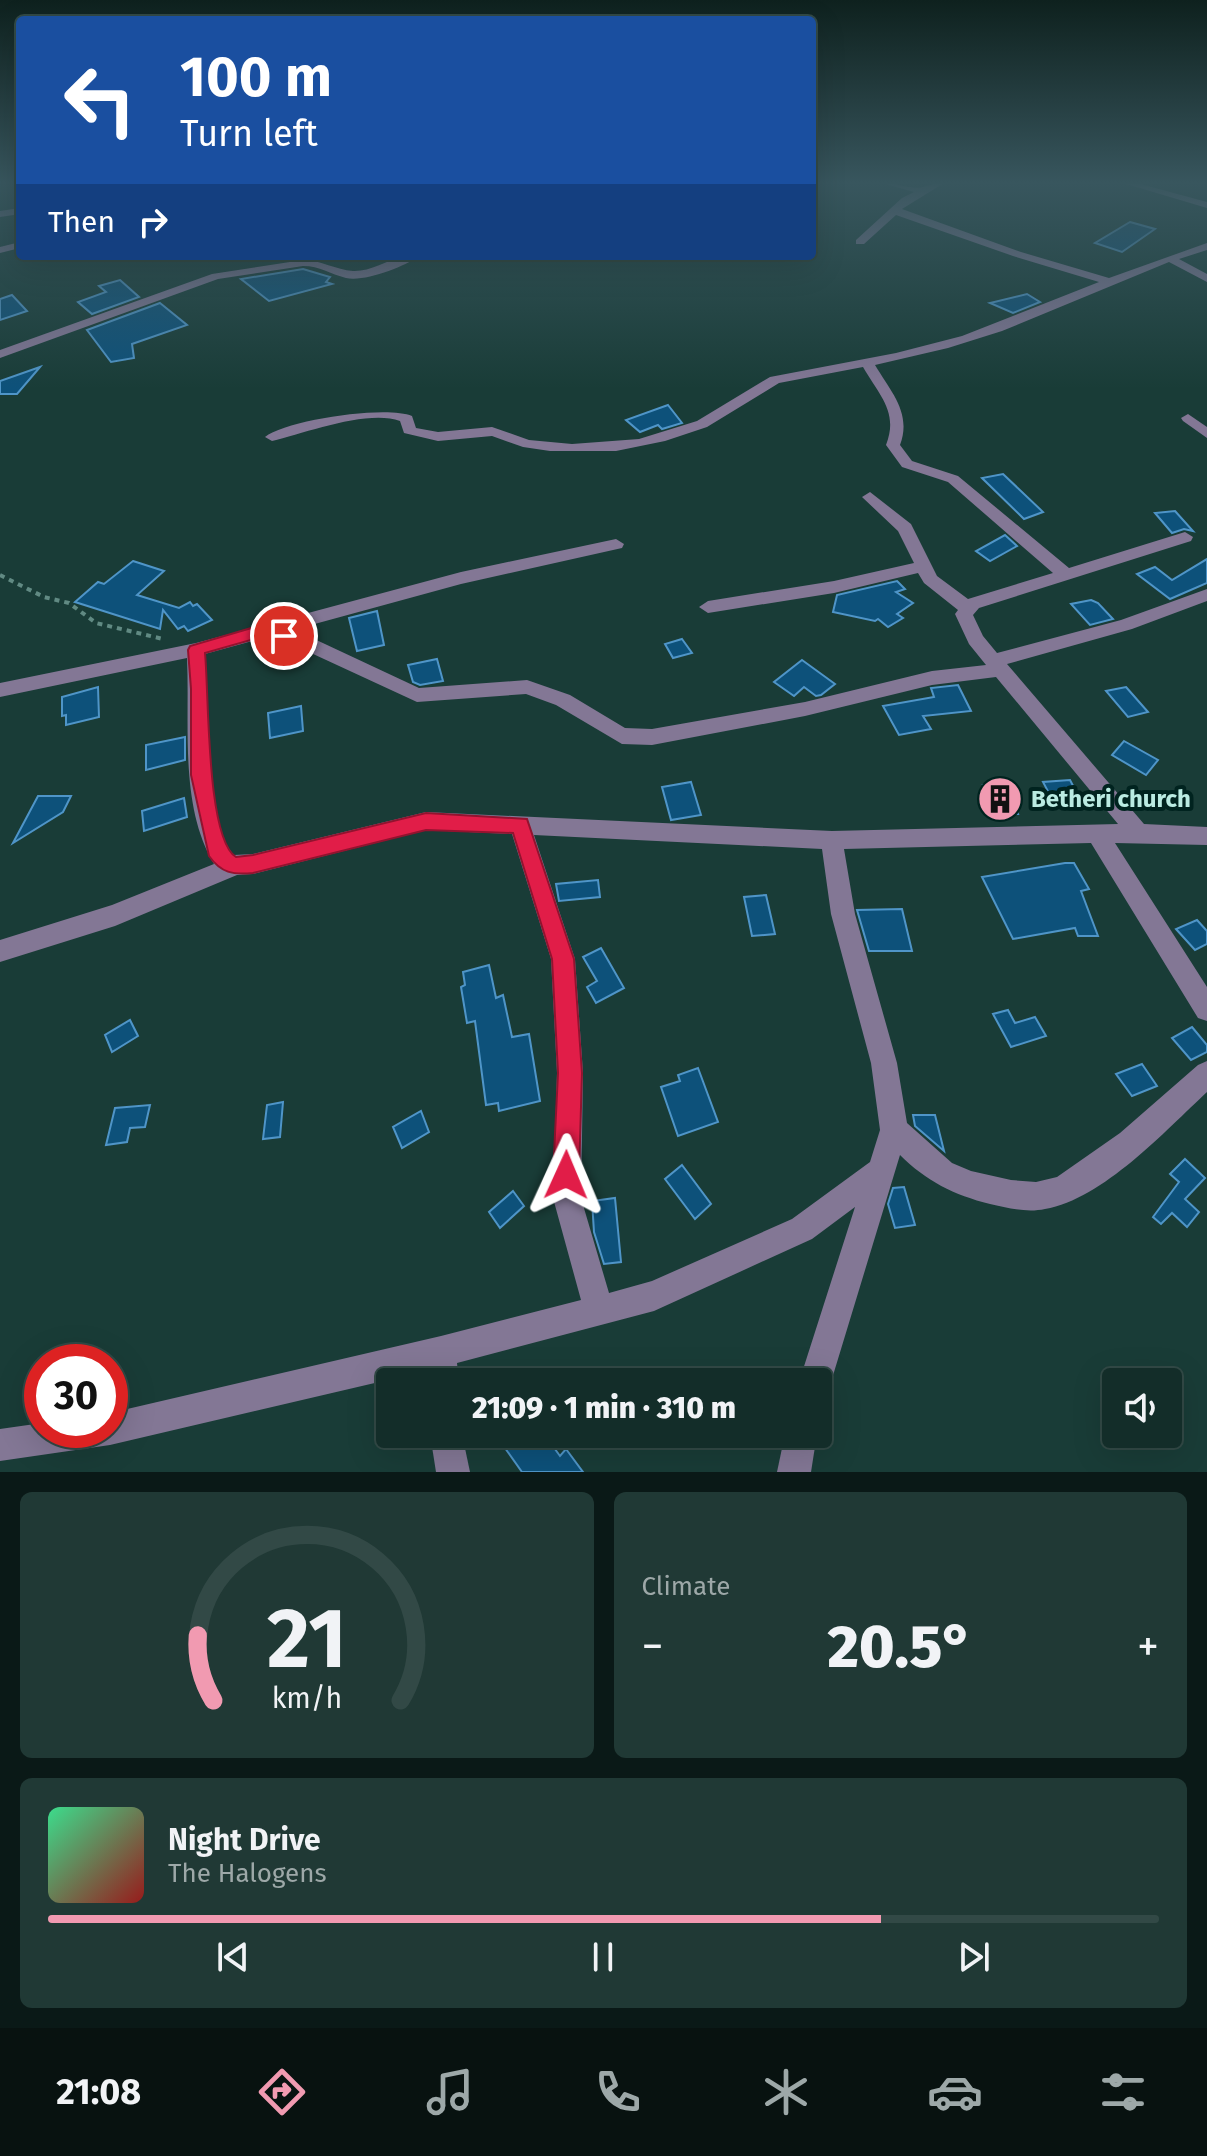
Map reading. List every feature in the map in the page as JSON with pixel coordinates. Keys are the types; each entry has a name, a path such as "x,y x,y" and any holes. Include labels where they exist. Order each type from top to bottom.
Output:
{"street":[{"path":"1011,252 1110,282"},
{"path":"272,437 375,414 399,413 407,419 409,430 423,436 483,430 530,444 617,447 641,444 724,414 764,384 775,380 969,339 1189,252"},
{"path":"1170,258 1207,279"},
{"path":"0,354 216,276 303,263 318,263 352,275 400,260"},
{"path":"866,361 898,414 898,432 893,445 900,457 914,468 953,479 1068,576"},
{"path":"1188,418 1207,434"},
{"path":"870,497 905,528 936,586 967,608"},
{"path":"967,608 1185,537"},
{"path":"0,690 196,650 461,578 616,544"},
{"path":"708,607 834,587 923,566"},
{"path":"265,630 304,642 417,695 511,686 543,690 612,732 631,738 652,737 805,709 996,665 1126,625 1207,595"},
{"path":"967,608 964,620 996,665 1138,833"},
{"path":"196,650 200,689 201,775 206,808 216,850 224,861 234,866"},
{"path":"0,951 115,915 234,866 426,821 832,840 1138,833 1207,836"},
{"path":"520,825 563,959 570,1073 567,1198 599,1311"},
{"path":"1098,835 1207,1009"},
{"path":"820,1368 894,1130 884,1063 843,914 832,840"},
{"path":"894,1130 934,1167 950,1177 978,1186 1044,1196 1081,1181 1207,1074"},
{"path":"128,1426 442,1367 599,1311 654,1296 802,1229 884,1169"},
{"path":"0,1445 24,1442"},
{"path":"449,1448 453,1472"},
{"path":"794,1472 798,1448"}],"path":[{"path":"0,575 44,597 69,603 96,623 196,650"}],"building":[{"path":"303,269 330,277 326,282 332,284 269,301 241,279"},
{"path":"120,280 139,297 92,314 78,302 106,292 99,286"},
{"path":"1027,294 1040,302 1013,313 990,303"},
{"path":"12,295 27,311 0,320 0,299"},
{"path":"160,303 187,325 132,344 134,358 111,362 87,330"},
{"path":"40,367 17,394 0,394 0,381"},
{"path":"668,405 682,423 662,429 658,425 640,432 626,420"},
{"path":"1003,474 1043,512 1024,519 982,478"},
{"path":"1175,511 1193,531 1184,529 1172,533 1155,513"},
{"path":"1005,535 1017,546 990,561 976,551"},
{"path":"1207,559 1207,583 1170,599 1137,574 1155,567 1172,580"},
{"path":"133,561 164,571 137,595 179,608 190,602 193,606 197,604 212,620 188,631 184,626 178,629 163,610 160,629 75,602 98,582 104,584"},
{"path":"897,581 905,589 896,592 913,603 897,614 903,618 888,627 878,619 875,621 833,612 837,595"},
{"path":"1091,600 1113,619 1090,625 1071,604"},
{"path":"377,611 384,645 357,651 349,618"},
{"path":"682,639 692,653 673,658 665,644"},
{"path":"437,659 443,681 420,685 413,682 408,665"},
{"path":"802,660 835,684 821,695 816,696 804,687 794,696 774,682"},
{"path":"958,685 971,711 923,716 931,729 899,735 883,706 934,697 931,688"},
{"path":"98,687 99,717 66,725 66,715 62,716 62,697"},
{"path":"1126,687 1148,712 1128,717 1106,691"},
{"path":"301,706 303,731 270,738 268,713"},
{"path":"185,737 185,760 146,770 146,745"},
{"path":"1124,741 1158,760 1146,775 1112,755"},
{"path":"1070,780 1079,797 1052,799 1043,782"},
{"path":"691,782 701,815 671,820 662,787"},
{"name":"Betheri church","path":"1007,784 1018,814 993,814 983,785"},
{"path":"38,796 71,796 63,812 13,843"},
{"path":"184,798 187,817 144,831 142,811"},
{"path":"1074,863 1089,889 1081,891 1098,936 1078,936 1075,928 1013,939 982,877"},
{"path":"598,880 600,897 559,901 556,884"},
{"path":"766,895 775,934 752,936 744,897"},
{"path":"902,909 912,951 869,951 857,910"},
{"path":"1197,920 1207,931 1207,944 1195,950 1176,929"},
{"path":"601,948 624,988 596,1003 587,987 597,981 583,957"},
{"path":"489,965 496,998 503,995 512,1037 529,1034 540,1101 499,1111 498,1103 486,1105 475,1021 467,1023 461,987 465,985 463,972"},
{"path":"1008,1010 1015,1023 1035,1017 1046,1036 1011,1047 993,1014"},
{"path":"130,1020 138,1036 112,1052 105,1035"},
{"path":"1192,1027 1207,1045 1207,1052 1191,1060 1172,1038"},
{"path":"1142,1064 1157,1086 1132,1096 1116,1074"},
{"path":"698,1068 718,1122 678,1136 661,1087 680,1081 678,1075"},
{"path":"283,1102 280,1137 263,1139 267,1105"},
{"path":"150,1105 145,1127 130,1128 127,1142 106,1145 115,1108"},
{"path":"421,1111 429,1132 402,1148 393,1127"},
{"path":"913,1115 935,1115 944,1151 915,1126"},
{"path":"1185,1159 1205,1178 1185,1199 1199,1212 1187,1227 1172,1213 1161,1224 1153,1217 1179,1182 1170,1174"},
{"path":"682,1165 711,1204 695,1219 665,1179"},
{"path":"904,1187 915,1225 895,1228 888,1204 893,1188"},
{"path":"513,1191 524,1206 500,1228 489,1212"},
{"path":"615,1198 621,1262 604,1264 594,1232 592,1201"},
{"path":"505,1448 554,1448 560,1456 566,1449 583,1472 522,1472"}],"place":[{"name":"Betheri church","path":"1000,799"}],"route":[{"path":"284,636 265,630 196,650 200,689 201,775 216,850 224,861 234,866 426,821 520,825 563,959 570,1073 566,1175"}]}
